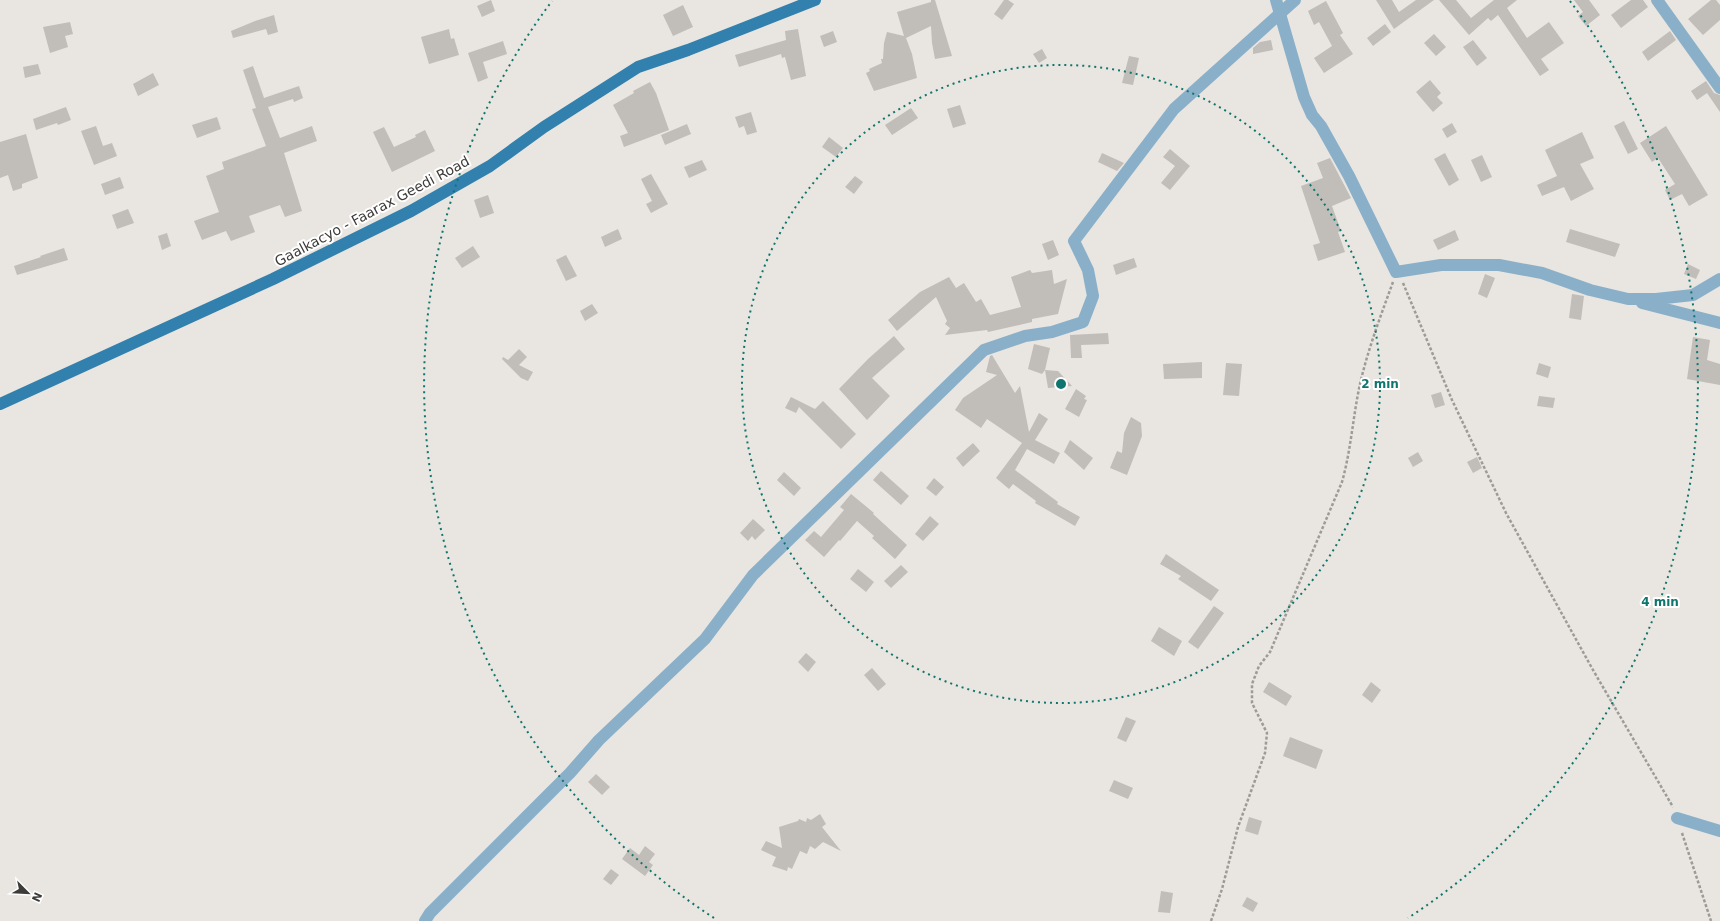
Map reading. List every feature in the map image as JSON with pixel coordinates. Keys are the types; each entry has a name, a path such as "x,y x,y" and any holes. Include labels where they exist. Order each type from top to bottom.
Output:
{"main road":[{"name":"Gaalkacyo - Faarax Geedi Road","path":"0,404 273,279 411,211 490,166 544,127 638,67 688,50 797,3 815,0"}],"street":[{"path":"1276,0 1304,98 1349,176 1396,272 1441,265 1499,265 1542,273 1590,290 1720,323"},
{"path":"425,921 430,913 570,773 599,740 705,639 753,575 984,350 1025,336 1052,332 1083,322 1093,296 1088,270 1074,241 1174,109 1295,0"},
{"path":"1657,0 1720,88"},
{"path":"1628,299 1656,299 1693,294 1720,279"},
{"path":"1677,818 1720,831"}],"path":[{"path":"1396,272 1406,288 1452,400 1506,513 1594,670 1673,806 1711,921"},
{"path":"1211,921 1222,889 1238,827 1265,753 1267,734 1252,703 1252,684 1259,666 1270,652 1342,482 1348,461 1360,384 1371,344 1396,272"}],"building":[{"path":"491,0 495,11 482,17 477,6"},
{"path":"931,0 935,0 952,56 935,59 931,26 906,38 912,54 917,78 874,91 866,73 870,71 869,69 882,63 881,59 883,59 884,43 887,32 904,36 897,12 931,2"},
{"path":"1004,0 1008,0 1014,4 1002,20 994,14"},
{"path":"1376,0 1392,0 1399,12 1416,0 1434,0 1394,29"},
{"path":"1439,0 1456,0 1471,18 1494,0 1517,0 1507,8 1527,38 1549,22 1564,43 1541,59 1549,70 1540,76 1498,15 1491,21 1488,18 1469,35"},
{"path":"1574,0 1589,0 1600,15 1586,26 1578,16 1583,12"},
{"path":"1631,0 1643,0 1648,7 1621,28 1611,15"},
{"path":"1711,0 1716,0 1720,5 1720,20 1703,35 1688,19"},
{"path":"1326,1 1343,33 1340,35 1353,54 1324,73 1314,58 1332,46 1319,22 1314,25 1308,11"},
{"path":"683,5 693,27 673,36 663,15"},
{"path":"274,15 278,32 268,35 266,29 233,38 231,31"},
{"path":"70,22 73,34 65,36 68,47 50,53 43,27"},
{"path":"1385,24 1391,32 1373,46 1367,38"},
{"path":"449,29 451,39 454,38 459,55 429,64 421,37"},
{"path":"798,29 806,76 791,80 785,57 782,58 781,54 739,67 735,55 786,40 785,31"},
{"path":"833,31 837,42 824,47 820,36"},
{"path":"1670,31 1676,40 1648,61 1642,52"},
{"path":"1434,34 1446,47 1436,56 1424,43"},
{"path":"1271,40 1273,50 1253,54 1253,48 1260,42"},
{"path":"1473,40 1487,58 1477,66 1463,47"},
{"path":"503,41 507,54 483,62 488,78 478,82 468,53"},
{"path":"1042,49 1047,58 1039,63 1033,54"},
{"path":"1129,56 1139,58 1133,85 1122,83"},
{"path":"38,64 41,74 25,78 23,67"},
{"path":"253,66 264,98 299,86 303,98 294,102 293,99 268,107 280,138 312,126 317,141 284,153 302,211 285,217 280,205 249,216 255,232 231,241 226,231 202,240 194,221 219,212 206,176 224,169 222,162 266,146 252,109 256,108 243,70"},
{"path":"153,73 159,85 138,96 133,84"},
{"path":"1430,80 1441,93 1437,97 1443,103 1433,112 1416,92"},
{"path":"1706,81 1714,93 1720,95 1720,112 1707,93 1697,100 1691,91"},
{"path":"650,82 656,93 669,130 624,147 620,136 628,133 613,105 634,93 633,91"},
{"path":"960,105 966,124 953,128 947,109"},
{"path":"66,107 71,120 58,125 57,123 36,130 33,119"},
{"path":"911,108 918,118 892,135 885,125"},
{"path":"751,112 757,132 747,135 744,126 739,128 735,117"},
{"path":"217,117 221,129 197,138 192,125"},
{"path":"1624,121 1638,149 1628,154 1614,126"},
{"path":"1452,123 1457,132 1447,138 1442,129"},
{"path":"687,124 691,134 665,145 661,135"},
{"path":"96,126 103,146 112,143 117,156 94,165 81,131"},
{"path":"1666,126 1708,195 1689,206 1682,194 1670,200 1665,190 1675,184 1658,158 1652,162 1640,143"},
{"path":"384,127 394,147 416,137 415,135 425,130 435,151 392,172 373,132"},
{"path":"1582,132 1594,158 1580,164 1594,189 1571,201 1564,187 1542,196 1537,185 1557,176 1545,150"},
{"path":"26,134 38,178 22,184 22,188 13,191 8,175 0,178 0,142"},
{"path":"829,137 843,148 836,157 822,147"},
{"path":"1170,149 1190,166 1170,190 1161,183 1175,166 1163,157"},
{"path":"1102,153 1124,163 1117,171 1098,162"},
{"path":"1445,153 1459,180 1449,186 1434,159"},
{"path":"1482,155 1492,177 1481,182 1471,160"},
{"path":"1330,158 1351,198 1332,206 1341,231 1338,232 1345,252 1318,261 1313,245 1320,243 1301,186 1323,178 1317,163"},
{"path":"702,160 707,170 689,178 684,167"},
{"path":"651,174 668,204 651,213 646,204 652,201 641,179"},
{"path":"855,176 863,182 854,194 845,187"},
{"path":"120,177 124,188 105,195 101,184"},
{"path":"488,195 494,213 480,218 474,200"},
{"path":"128,209 134,223 117,229 112,215"},
{"path":"618,229 622,239 605,247 601,237"},
{"path":"1570,229 1620,244 1615,257 1566,242"},
{"path":"1455,230 1459,240 1438,250 1433,240"},
{"path":"167,233 171,246 162,250 158,236"},
{"path":"1053,240 1059,255 1048,260 1042,244"},
{"path":"473,246 480,257 462,268 455,258"},
{"path":"64,248 68,260 17,275 14,266"},
{"path":"566,255 577,276 566,281 556,260"},
{"path":"1134,258 1137,267 1116,275 1113,265"},
{"path":"1688,264 1700,270 1696,279 1684,274"},
{"path":"1030,270 1032,273 1052,270 1054,284 1067,279 1058,314 1032,319 1032,322 988,332 987,330 945,335 950,328 945,324 947,321 936,297 897,331 888,320 920,292 949,277 956,288 964,283 976,302 981,299 990,315 1021,307 1011,277"},
{"path":"1485,274 1495,278 1487,298 1478,294"},
{"path":"1572,294 1584,296 1581,320 1569,318"},
{"path":"592,304 598,313 585,321 580,311"},
{"path":"1108,333 1109,344 1081,345 1082,358 1071,358 1070,335"},
{"path":"894,336 905,349 872,378 890,396 867,420 839,389 868,359"},
{"path":"1693,337 1710,340 1707,360 1720,364 1720,385 1687,379"},
{"path":"1034,344 1050,348 1045,370 1042,374 1028,369"},
{"path":"519,349 527,357 519,365 533,372 528,381 521,378 502,359 503,357 508,360"},
{"path":"992,355 1015,393 1020,386 1029,432 1039,413 1048,419 1035,440 1060,453 1054,464 1027,449 1015,470 1058,502 1057,504 1080,517 1075,526 1035,503 1036,501 1013,484 1009,489 996,478 1022,443 987,419 981,428 955,410 963,398 997,375 986,372 990,356"},
{"path":"1202,362 1202,378 1164,379 1163,364"},
{"path":"1226,363 1242,364 1239,396 1223,395"},
{"path":"1539,363 1551,367 1548,378 1536,374"},
{"path":"1045,370 1058,371 1072,386 1048,388"},
{"path":"1076,389 1086,396 1084,399 1087,400 1079,417 1065,409"},
{"path":"1441,392 1445,405 1435,408 1431,395"},
{"path":"1539,396 1555,398 1553,408 1537,406"},
{"path":"791,397 815,409 823,401 856,434 841,449 799,407 796,413 785,408"},
{"path":"1131,417 1141,423 1142,436 1127,475 1110,468 1117,451 1122,453 1124,433"},
{"path":"1070,440 1093,458 1084,470 1064,452"},
{"path":"973,443 980,451 963,467 956,458"},
{"path":"1418,452 1423,461 1413,467 1408,458"},
{"path":"1477,457 1482,468 1473,473 1467,462"},
{"path":"881,471 909,496 901,505 873,480"},
{"path":"784,472 801,488 794,496 777,480"},
{"path":"934,478 944,487 936,496 926,488"},
{"path":"851,494 874,513 873,514 907,545 895,559 872,538 874,536 857,521 824,557 805,540 814,531 821,537 844,510 840,507"},
{"path":"930,516 939,524 923,541 915,534"},
{"path":"753,519 765,530 755,540 752,536 748,541 740,533"},
{"path":"1166,554 1219,590 1211,601 1178,579 1181,576 1160,564"},
{"path":"901,565 908,572 891,588 884,581"},
{"path":"858,569 874,582 866,592 850,579"},
{"path":"1214,606 1224,613 1198,649 1188,642"},
{"path":"1159,627 1182,641 1174,656 1151,641"},
{"path":"806,653 816,662 808,672 798,662"},
{"path":"872,668 886,684 878,691 864,675"},
{"path":"1269,682 1292,696 1286,706 1263,692"},
{"path":"1371,682 1381,690 1372,703 1362,695"},
{"path":"1126,717 1136,721 1126,742 1117,738"},
{"path":"1290,737 1323,750 1316,769 1283,756"},
{"path":"596,774 610,787 602,795 588,782"},
{"path":"1114,780 1133,788 1128,799 1109,791"},
{"path":"820,814 826,824 822,827 841,851 823,842 815,849 810,846 807,854 800,851 792,869 788,867 787,871 772,866 776,857 761,850 766,841 782,848 779,827 798,821 799,819 806,822 807,818 811,820"},
{"path":"1249,817 1262,821 1258,835 1245,831"},
{"path":"645,846 655,854 649,862 653,865 645,876 622,859 630,848 639,855"},
{"path":"611,869 619,875 611,885 603,879"},
{"path":"1161,891 1173,893 1170,913 1158,912"},
{"path":"1247,897 1258,903 1253,912 1242,906"}]}
